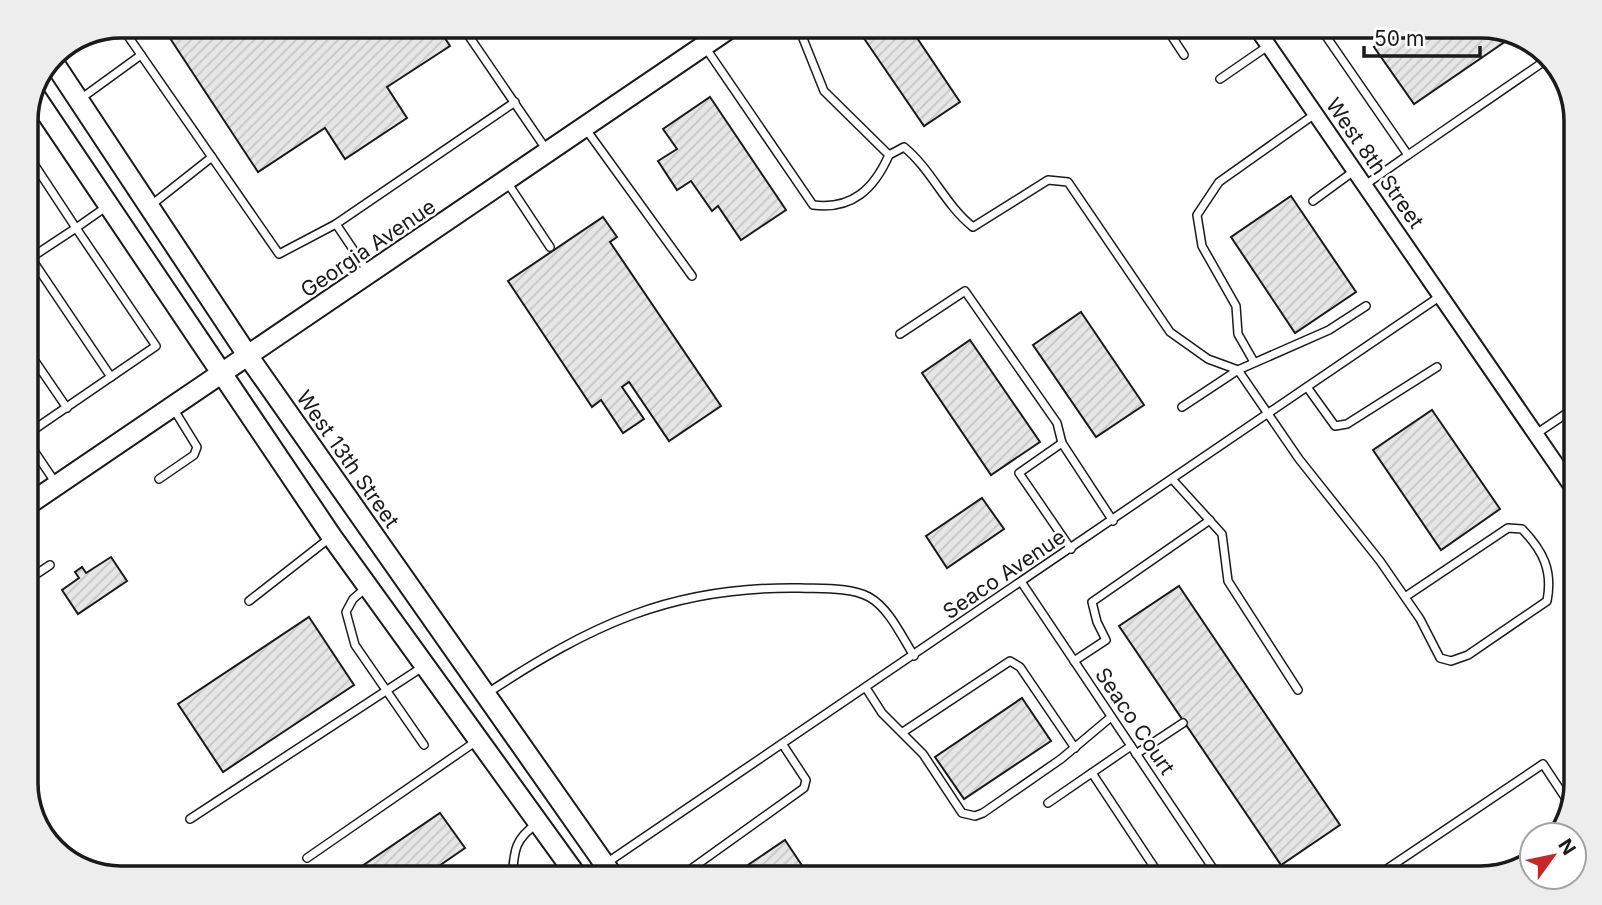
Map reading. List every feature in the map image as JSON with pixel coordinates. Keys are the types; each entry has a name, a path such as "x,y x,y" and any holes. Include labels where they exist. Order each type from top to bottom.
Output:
{"main road":[{"name":"Georgia Avenue","path":"39,497 716,38"},
{"name":"West 13th Street","path":"58,69 248,356 606,866"},
{"path":"41,103 332,537 571,866"}],"street":[{"name":"West 8th Street","path":"1263,38 1564,474"}],"lane":[{"path":"129,38 279,254 336,224 515,102"},
{"path":"470,38 549,152"},
{"path":"803,38 824,91 889,155"},
{"path":"1173,38 1184,55"},
{"path":"1327,38 1408,155"},
{"path":"704,46 813,205 832,208 858,199 879,178 889,155 904,148 917,158 961,217 973,227 1048,180 1068,182 1170,332 1208,359 1238,370 1267,415 1405,597 1440,658 1451,662 1468,655 1547,601 1550,584 1547,563 1522,529 1508,528 1405,597"},
{"path":"1220,79 1268,46"},
{"path":"79,100 141,55"},
{"path":"1365,185 1540,64"},
{"path":"1254,362 1238,334 1236,306 1202,246 1197,215 1202,203 1219,182 1316,114"},
{"path":"584,127 692,276"},
{"path":"149,207 212,157"},
{"path":"1313,201 1355,170"},
{"path":"39,172 156,346 39,428"},
{"path":"507,182 550,247"},
{"path":"39,252 109,204"},
{"path":"336,224 369,274"},
{"path":"39,273 111,377"},
{"path":"900,334 965,291 1056,423 1062,443 1112,521"},
{"name":"Seaco Avenue","path":"618,866 783,745 1442,295"},
{"path":"1182,407 1238,370 1329,330 1366,306"},
{"path":"39,367 67,408"},
{"path":"1307,387 1327,419 1335,426 1347,424 1437,367"},
{"path":"159,479 194,455 197,447 173,408"},
{"path":"1536,434 1563,415"},
{"path":"1062,443 1019,473 1071,550"},
{"path":"39,457 57,485"},
{"path":"1173,480 1210,520 1225,542 1228,581 1298,691"},
{"path":"1074,661 1106,640 1097,622 1092,601 1210,520"},
{"path":"249,601 332,537"},
{"path":"39,572 50,565"},
{"name":"Seaco Court","path":"1022,583 1211,866"},
{"path":"368,587 352,598 346,612 355,645 424,745"},
{"path":"486,694 583,634 632,614 691,598 751,587 830,589 868,597 887,615 914,656"},
{"path":"903,732 1010,661 1020,667 1075,748"},
{"path":"190,818 425,665"},
{"path":"866,688 882,713 923,754 957,807 969,816 984,813 1075,748 1111,717"},
{"path":"1136,754 1183,723"},
{"path":"307,858 478,740"},
{"path":"695,866 804,788 806,779 783,745"},
{"path":"1048,803 1131,746"},
{"path":"1392,866 1543,764 1563,794"},
{"path":"1092,773 1153,866"},
{"path":"513,866 514,851 523,833 538,823"}],"building":[{"path":"170,38 445,38 450,46 387,87 407,118 345,159 325,128 258,172"},
{"path":"864,38 917,38 960,102 924,126"},
{"path":"1387,38 1481,38 1505,42 1414,104 1374,47"},
{"path":"710,97 786,210 741,240 718,206 712,211 691,181 677,190 658,161 677,149 663,129"},
{"path":"1291,196 1356,292 1295,333 1231,237"},
{"path":"603,217 617,237 610,242 721,406 669,441 629,382 622,387 644,419 623,433 601,400 592,407 508,281"},
{"path":"1081,312 1144,405 1096,437 1033,345"},
{"path":"970,340 1040,442 991,475 922,373"},
{"path":"1432,410 1500,509 1441,550 1373,450"},
{"path":"982,498 1004,529 947,568 926,536"},
{"path":"111,557 127,581 78,614 62,590 79,578 75,572 82,567 86,573"},
{"path":"1179,586 1340,825 1281,865 1119,626"},
{"path":"309,617 354,685 223,772 178,704"},
{"path":"1022,698 1051,741 964,799 935,757"},
{"path":"440,813 465,848 439,866 362,866"},
{"path":"785,840 802,866 746,866"}]}
